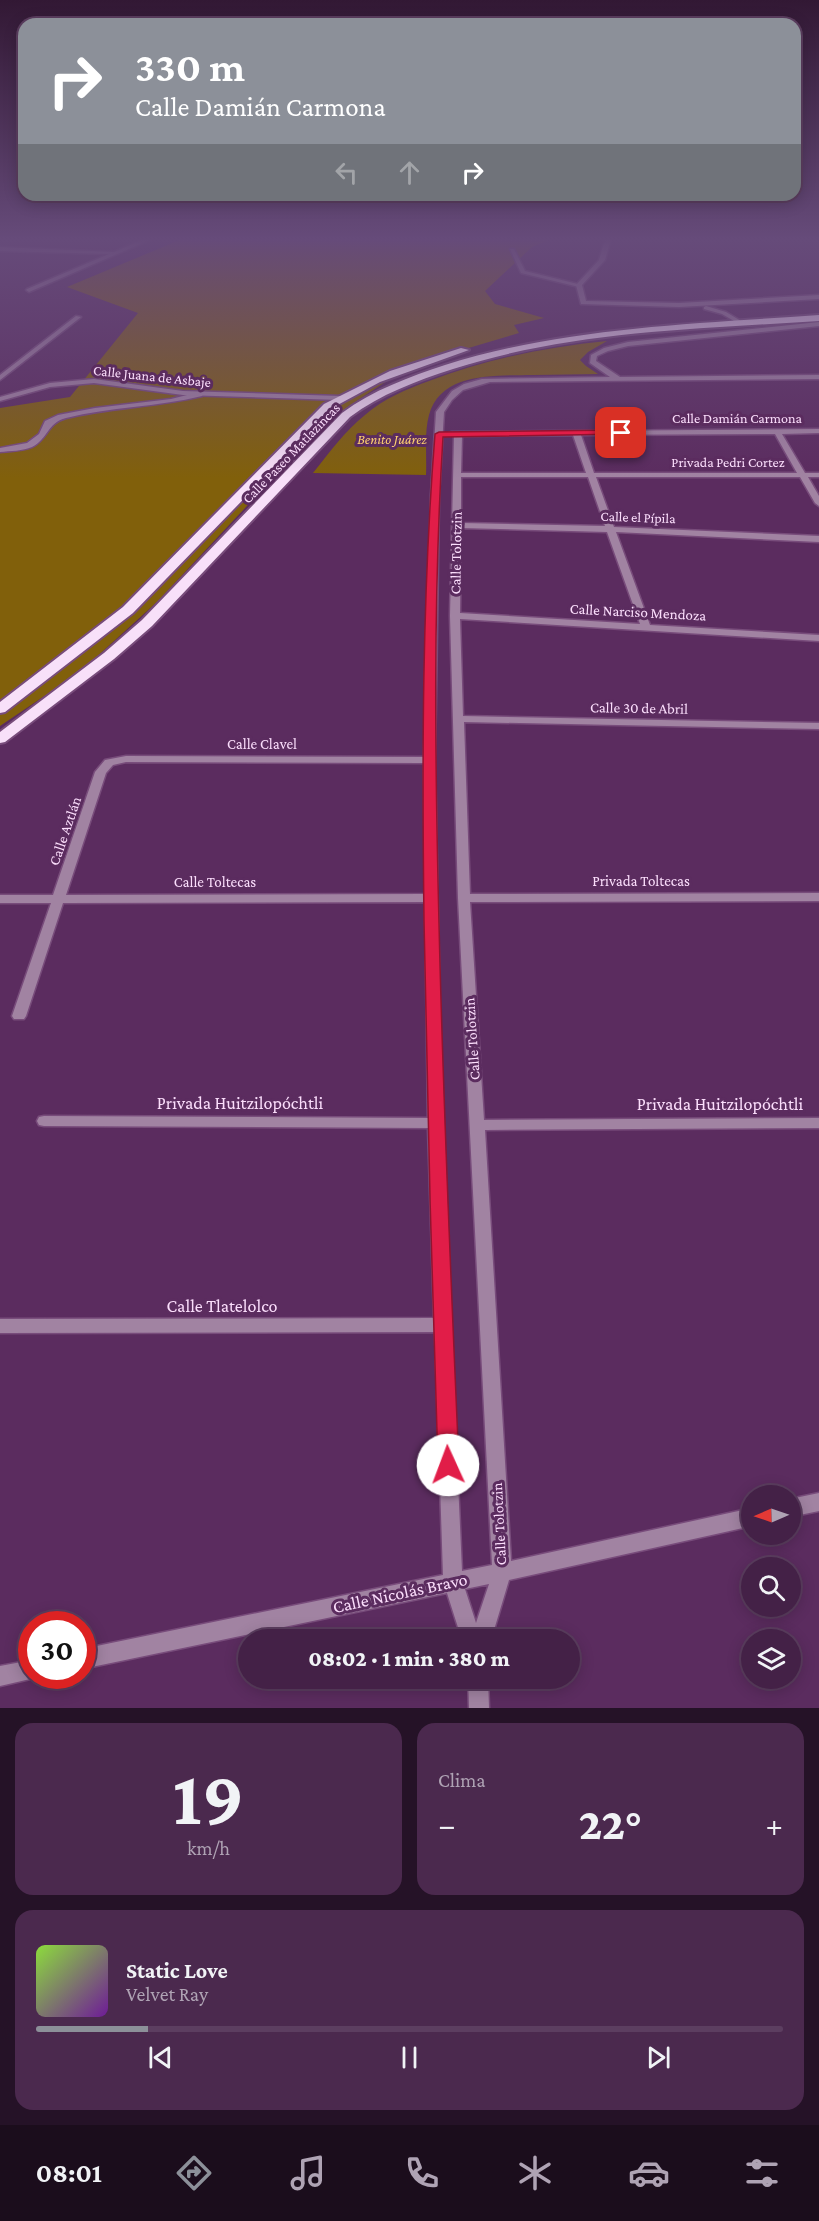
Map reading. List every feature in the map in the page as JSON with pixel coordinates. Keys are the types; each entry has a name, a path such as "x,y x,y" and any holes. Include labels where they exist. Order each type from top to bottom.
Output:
{"highway":[{"name":"Calle Paseo Matlazincas","path":"0,709 128,610 312,420 340,398 373,381 426,361 515,339 587,328 710,319"},
{"name":"Calle Paseo Matlazincas","path":"0,739 110,656 147,623 340,420 371,397 455,364 536,345 603,336 810,319"}],"street":[{"path":"0,378 76,319"},
{"path":"735,319 743,324"},
{"path":"819,324 628,344 606,349 594,355 592,362 596,367 618,379 819,377"},
{"name":"Calle Tolotzin","path":"468,1629 453,1582 435,1123 429,760 439,419 445,402 453,393 470,384 490,380 618,379"},
{"name":"Calle Juana de Asbaje","path":"0,399 50,385 94,381 199,394 340,398"},
{"path":"0,450 29,445 42,435 48,423 61,417 95,410 171,401 199,394"},
{"path":"777,431 819,503"},
{"name":"Calle Damián Carmona","path":"439,434 819,431"},
{"path":"576,433 646,628"},
{"name":"Calle Tolotzin","path":"458,434 455,616 464,898 502,1572 484,1629"},
{"name":"Privada Pedri Cortez","path":"458,475 819,475"},
{"name":"Calle el Pípila","path":"457,525 819,538"},
{"name":"Calle Narciso Mendoza","path":"455,616 819,638"},
{"name":"Calle 30 de Abril","path":"458,719 819,726"},
{"name":"Calle Clavel","path":"101,772 109,762 126,759 429,760"},
{"name":"Calle Aztlán","path":"19,1016 101,772"},
{"name":"Privada Toltecas","path":"464,898 819,897"},
{"name":"Calle Toltecas","path":"0,899 430,898"},
{"name":"Privada Huitzilopóchtli","path":"44,1121 435,1123"},
{"name":"Privada Huitzilopóchtli","path":"478,1125 819,1123"},
{"name":"Calle Tlatelolco","path":"0,1326 443,1325"},
{"path":"801,1506 819,1502"},
{"name":"Calle Nicolás Bravo","path":"96,1656 502,1572 741,1519"},
{"path":"0,1676 18,1673"},
{"path":"478,1689 479,1708"}],"green space":[{"path":"133,319 541,319 514,325 519,333 411,365 349,406 305,444 157,602 80,672 0,726 0,408 70,397"},
{"name":"Benito Juárez","path":"607,341 588,352 580,360 598,374 488,376 458,383 445,390 435,401 427,422 426,475 313,473 337,442 358,421 387,399 404,391 451,373 495,360 539,350"}],"route":[{"path":"448,1465 435,1123 430,898 429,718 435,495 439,434 621,433"}]}
